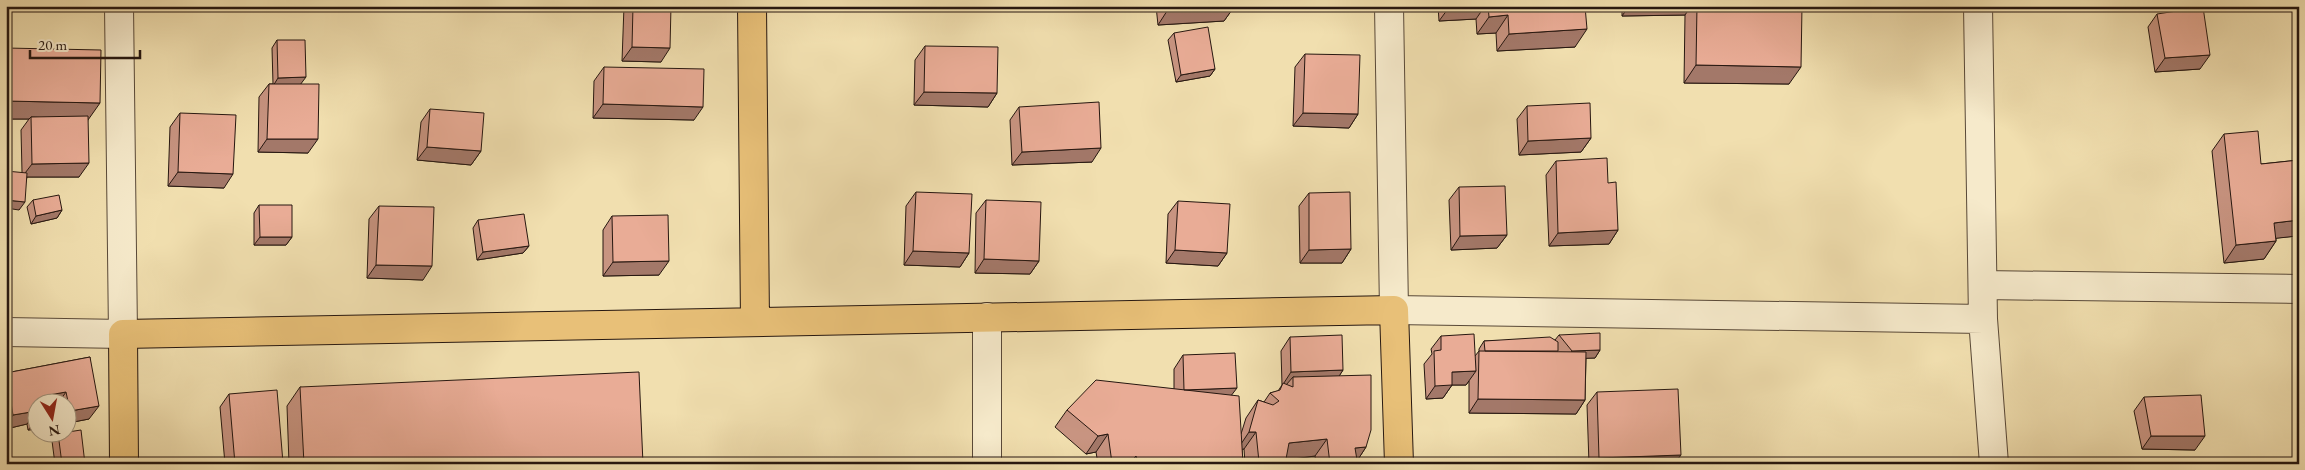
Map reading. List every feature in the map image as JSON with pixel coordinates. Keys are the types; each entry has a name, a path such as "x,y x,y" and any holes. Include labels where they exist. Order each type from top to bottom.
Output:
{"main road":[{"path":"752,6 755,322"},
{"path":"124,464 124,334 1394,310 1399,464"}],"street":[{"path":"6,332 124,334 119,6"},
{"path":"1389,6 1394,310 1983,319"},
{"path":"1978,6 1983,319 1994,464"},
{"path":"1983,285 2299,290"},
{"path":"987,317 987,464"}],"building":[{"path":"633,6 671,6 670,48 632,47"},
{"path":"1167,6 1233,6 1234,7 1167,11"},
{"path":"1488,6 1585,6 1587,29 1509,34 1508,15 1489,17"},
{"path":"1697,6 1802,6 1801,67 1696,65"},
{"path":"2203,7 2210,55 2165,58 2157,14"},
{"path":"1208,27 1215,69 1181,75 1174,33"},
{"path":"277,40 305,40 306,77 278,78"},
{"path":"925,46 998,47 997,93 924,92"},
{"path":"6,48 101,50 100,103 6,101"},
{"path":"1305,54 1360,55 1358,114 1303,113"},
{"path":"604,67 704,69 703,107 603,104"},
{"path":"269,84 319,84 318,139 267,139"},
{"path":"1099,102 1101,148 1022,152 1019,107"},
{"path":"1590,103 1591,138 1528,141 1527,106"},
{"path":"430,109 484,113 481,151 427,147"},
{"path":"180,113 236,115 233,174 178,172"},
{"path":"88,116 89,163 32,164 31,117"},
{"path":"2258,131 2261,164 2299,160 2299,220 2274,223 2276,241 2236,245 2224,134"},
{"path":"1607,158 1608,183 1616,182 1618,230 1558,233 1556,161"},
{"path":"6,171 27,173 25,202 6,200"},
{"path":"1505,186 1507,235 1460,236 1459,187"},
{"path":"916,192 972,194 969,253 913,251"},
{"path":"1350,192 1351,249 1309,250 1309,193"},
{"path":"59,195 62,210 36,216 33,200"},
{"path":"986,200 1041,202 1039,261 984,259"},
{"path":"1178,201 1230,204 1227,253 1175,250"},
{"path":"259,205 292,205 292,237 260,237"},
{"path":"379,206 434,207 432,266 376,265"},
{"path":"524,214 529,246 483,252 478,220"},
{"path":"668,215 669,261 613,262 612,216"},
{"path":"1600,333 1600,350 1572,351 1559,335"},
{"path":"1474,334 1476,371 1452,372 1452,385 1435,386 1434,351 1441,350 1441,336"},
{"path":"1342,335 1343,370 1291,372 1290,337"},
{"path":"1550,337 1558,342 1558,351 1485,351 1484,341"},
{"path":"1479,351 1586,352 1585,400 1478,399"},
{"path":"1235,353 1237,388 1184,390 1183,355"},
{"path":"90,357 99,406 78,410 78,392 28,392 28,412 13,415 6,373"},
{"path":"639,372 643,464 304,464 300,387"},
{"path":"1371,375 1371,430 1366,447 1355,448 1357,460 1330,464 1327,439 1289,443 1286,459 1259,462 1256,432 1249,432 1258,400 1273,405 1279,401 1270,393 1280,390 1283,383 1293,387 1293,377"},
{"path":"1096,380 1239,396 1243,464 1139,464 1136,456 1129,463 1112,463 1108,434 1098,436 1067,410"},
{"path":"1678,389 1681,455 1599,458 1597,392"},
{"path":"277,390 283,463 235,464 229,394"},
{"path":"2201,395 2205,436 2151,436 2144,397"},
{"path":"78,430 81,430 85,464 62,464 59,442 78,442"}]}
